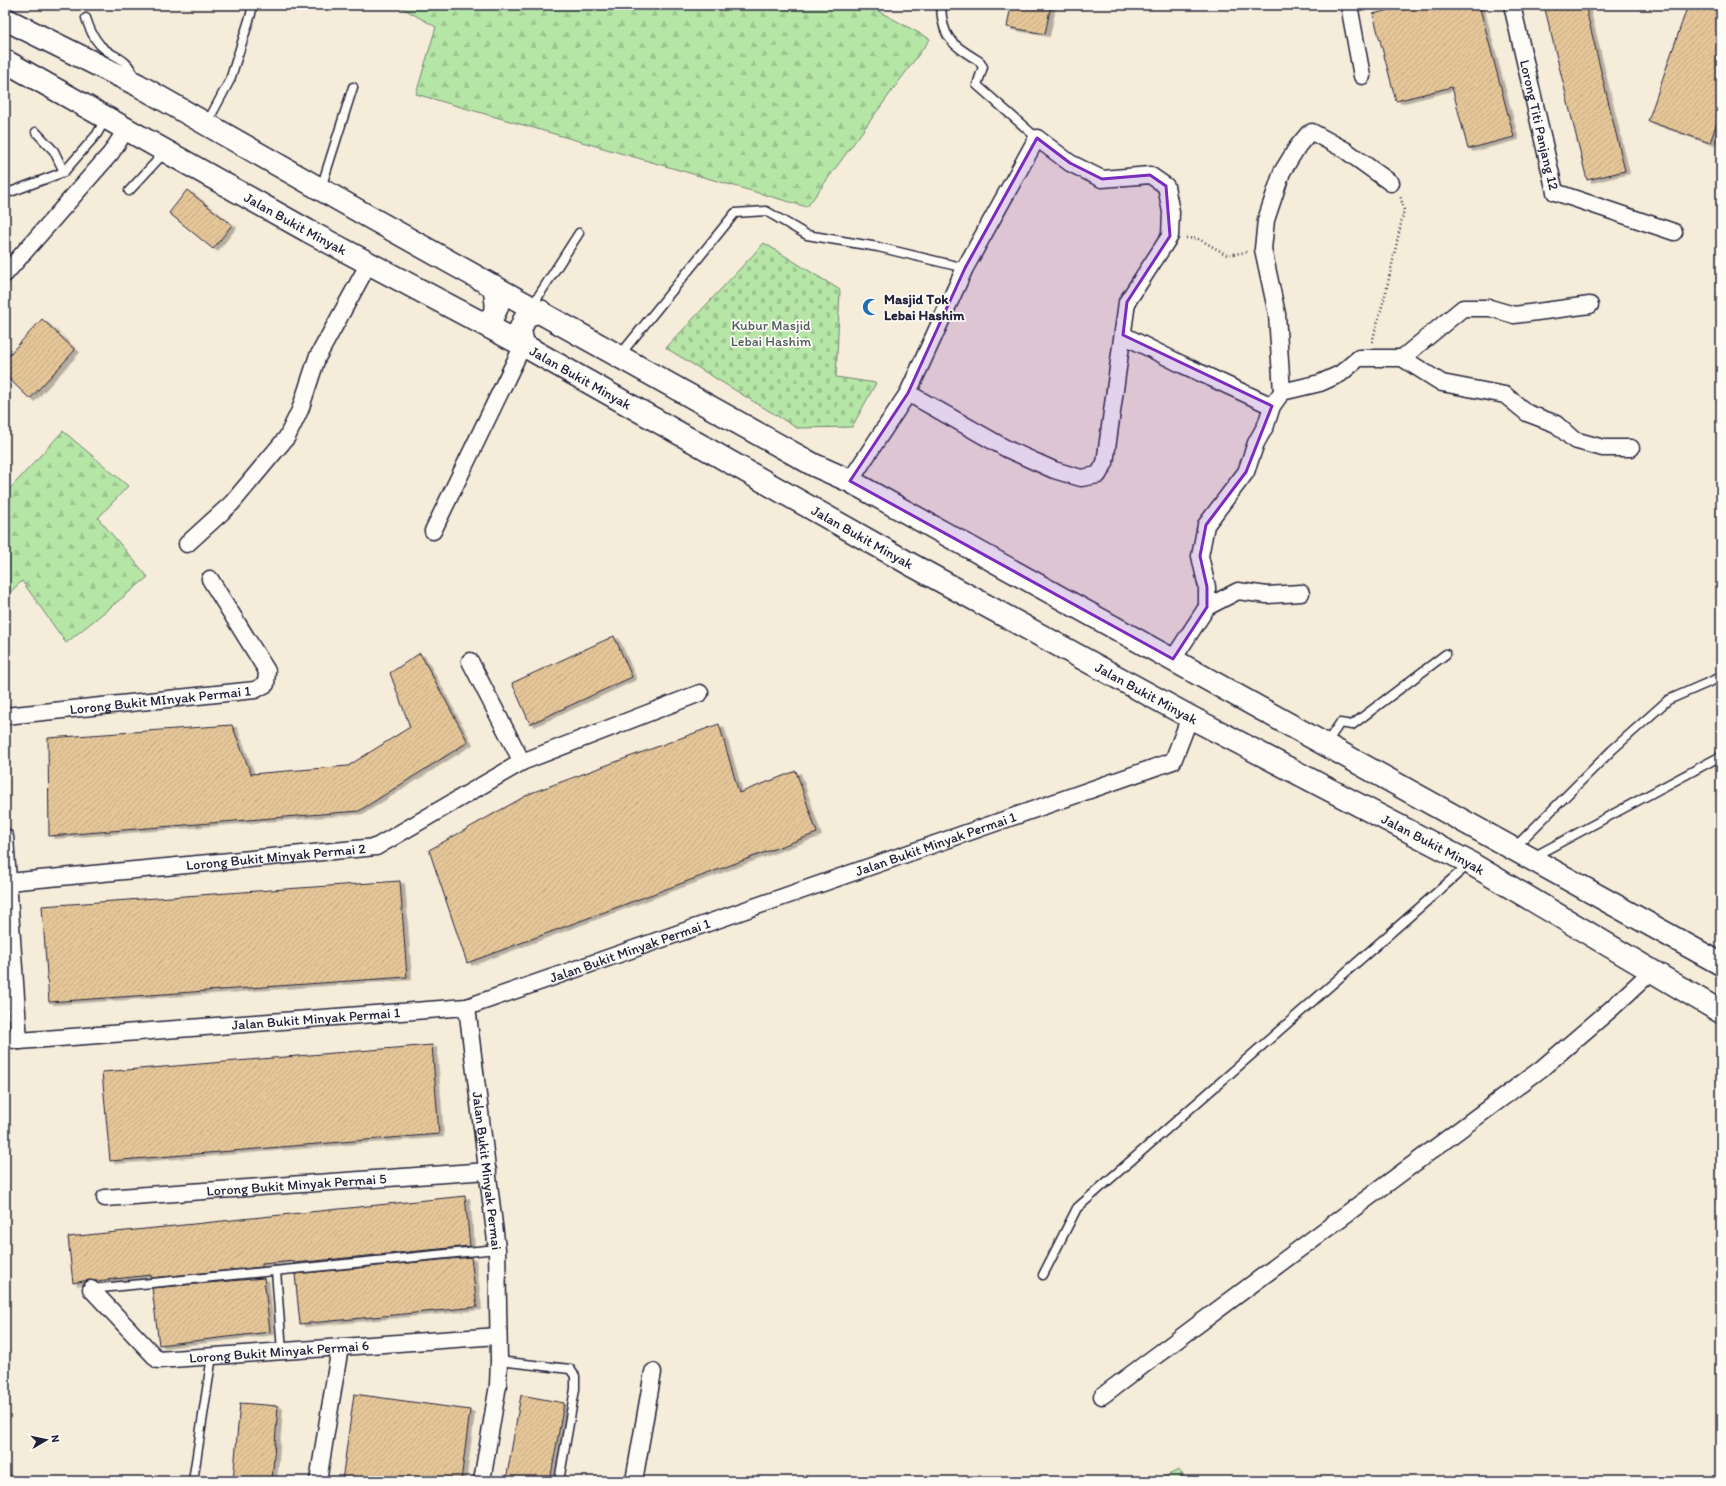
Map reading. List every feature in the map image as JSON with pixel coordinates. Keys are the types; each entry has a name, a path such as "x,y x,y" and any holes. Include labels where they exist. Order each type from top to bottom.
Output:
{"main road":[{"path":"5,19 138,85 494,286 814,464 850,481 1721,964"},
{"name":"Jalan Bukit Minyak","path":"5,61 127,128 308,231 523,345 856,534 1190,717 1470,863 1721,1012"},
{"path":"480,322 490,320 497,307 494,286"},
{"path":"523,345 520,330 526,316 536,309"}],"street":[{"path":"1349,5 1362,76"},
{"name":"Lorong Titi Panjang 12","path":"1512,5 1555,192 1674,232"},
{"path":"5,274 111,153 127,128"},
{"path":"1207,607 1207,587 1200,556 1206,525 1246,472 1256,443 1266,425 1272,406 1282,392 1278,314 1263,249 1266,220 1282,172 1310,133 1316,134 1345,150 1391,183"},
{"path":"850,481 908,394 965,268 1037,138 1070,163 1102,180 1150,175 1166,186 1170,212 1170,236 1127,302 1105,463 1098,476 1081,478 1054,470 1008,450 908,394"},
{"path":"186,544 232,503 287,437 300,410 317,358 368,263"},
{"path":"1402,358 1463,308 1490,308 1514,315 1590,304"},
{"path":"1123,335 1181,364 1272,406"},
{"path":"433,531 523,345"},
{"path":"1282,392 1320,383 1340,374 1359,358 1402,358 1442,383 1505,395 1527,413 1556,424 1574,440 1602,448 1631,448"},
{"name":"Lorong Bukit MInyak Permai 1","path":"5,716 255,690 266,684 267,671 210,579"},
{"path":"1173,660 1207,607 1238,591 1267,595 1301,593"},
{"path":"470,661 522,762"},
{"name":"Lorong Bukit Minyak Permai 2","path":"8,882 376,847 522,762 700,693"},
{"name":"Jalan Bukit Minyak Permai 1","path":"12,1039 467,1007 1173,762 1190,717"},
{"path":"5,837 8,882 12,1039"},
{"path":"1102,1396 1541,1069 1611,1009 1652,971"},
{"name":"Jalan Bukit Minyak Permai","path":"467,1007 497,1249 498,1385 482,1481"},
{"name":"Lorong Bukit Minyak Permai 5","path":"105,1198 488,1171"},
{"name":"Lorong Bukit Minyak Permai 6","path":"91,1289 158,1360 498,1336"},
{"path":"318,1481 340,1347"},
{"path":"634,1481 653,1372"}],"lane":[{"path":"207,124 230,80 251,14 252,5"},
{"path":"941,5 941,20 946,35 979,61 983,67 977,85 1037,138"},
{"path":"86,18 90,30 101,46 130,65 138,85"},
{"path":"320,188 353,87"},
{"path":"5,194 64,172 97,134 106,117"},
{"path":"36,132 54,151 64,172"},
{"path":"129,191 166,150"},
{"path":"620,355 735,213 766,211 807,235 878,247 965,268"},
{"path":"536,309 579,233"},
{"path":"1325,745 1340,723 1352,725 1446,654"},
{"path":"1522,853 1612,750 1668,700 1721,677"},
{"path":"1522,853 1721,756"},
{"path":"1043,1275 1077,1208 1470,863"},
{"path":"91,1289 497,1249"},
{"path":"276,1271 282,1351"},
{"path":"193,1481 212,1356"},
{"path":"499,1361 570,1369 575,1376 559,1481"}],"path":[{"path":"1359,358 1373,341 1404,210 1402,199 1391,183"},
{"path":"1170,236 1199,239 1227,255 1263,249"}],"highlighted area":[{"path":"1037,138 1070,163 1102,179 1150,175 1166,186 1170,236 1127,302 1123,335 1272,406 1246,472 1206,525 1200,556 1207,587 1207,607 1173,659 850,481 908,393 965,268"}],"green space":[{"path":"397,5 867,5 930,39 807,207 416,94 436,27"},
{"name":"Kubur Masjid Lebai Hashim","path":"764,243 840,290 836,377 876,383 852,427 797,428 666,348"},
{"path":"63,431 128,486 98,518 148,577 66,643 22,581 5,597 5,494"},
{"path":"1179,1470 1188,1481 1155,1481"}],"building":[{"path":"1011,5 1051,5 1045,34 1007,27"},
{"path":"1408,5 1479,5 1514,137 1468,149 1452,87 1396,101 1373,14"},
{"path":"1544,5 1585,5 1625,171 1587,180"},
{"path":"1688,5 1721,5 1721,110 1710,143 1648,121"},
{"path":"187,190 232,225 213,249 169,213"},
{"path":"42,319 75,350 30,399 5,375 5,359"},
{"path":"614,636 632,677 530,724 512,683"},
{"path":"420,653 468,742 359,811 49,836 48,738 232,725 251,774 348,766 410,727 390,673"},
{"path":"719,724 739,793 796,771 817,833 467,963 429,850 531,793"},
{"path":"400,881 407,977 49,1002 42,906"},
{"path":"432,1045 439,1134 110,1161 102,1072"},
{"path":"465,1196 470,1246 294,1263 294,1261 262,1264 262,1267 151,1278 151,1275 96,1281 89,1280 73,1283 68,1237"},
{"path":"471,1257 477,1307 300,1324 295,1274"},
{"path":"264,1278 270,1332 159,1345 152,1288"},
{"path":"354,1394 470,1410 461,1481 342,1481"},
{"path":"521,1395 564,1403 550,1481 506,1481"},
{"path":"240,1403 278,1406 272,1481 233,1481"}],"place":[{"name":"Masjid Tok Lebai Hashim","path":"871,307"}]}
